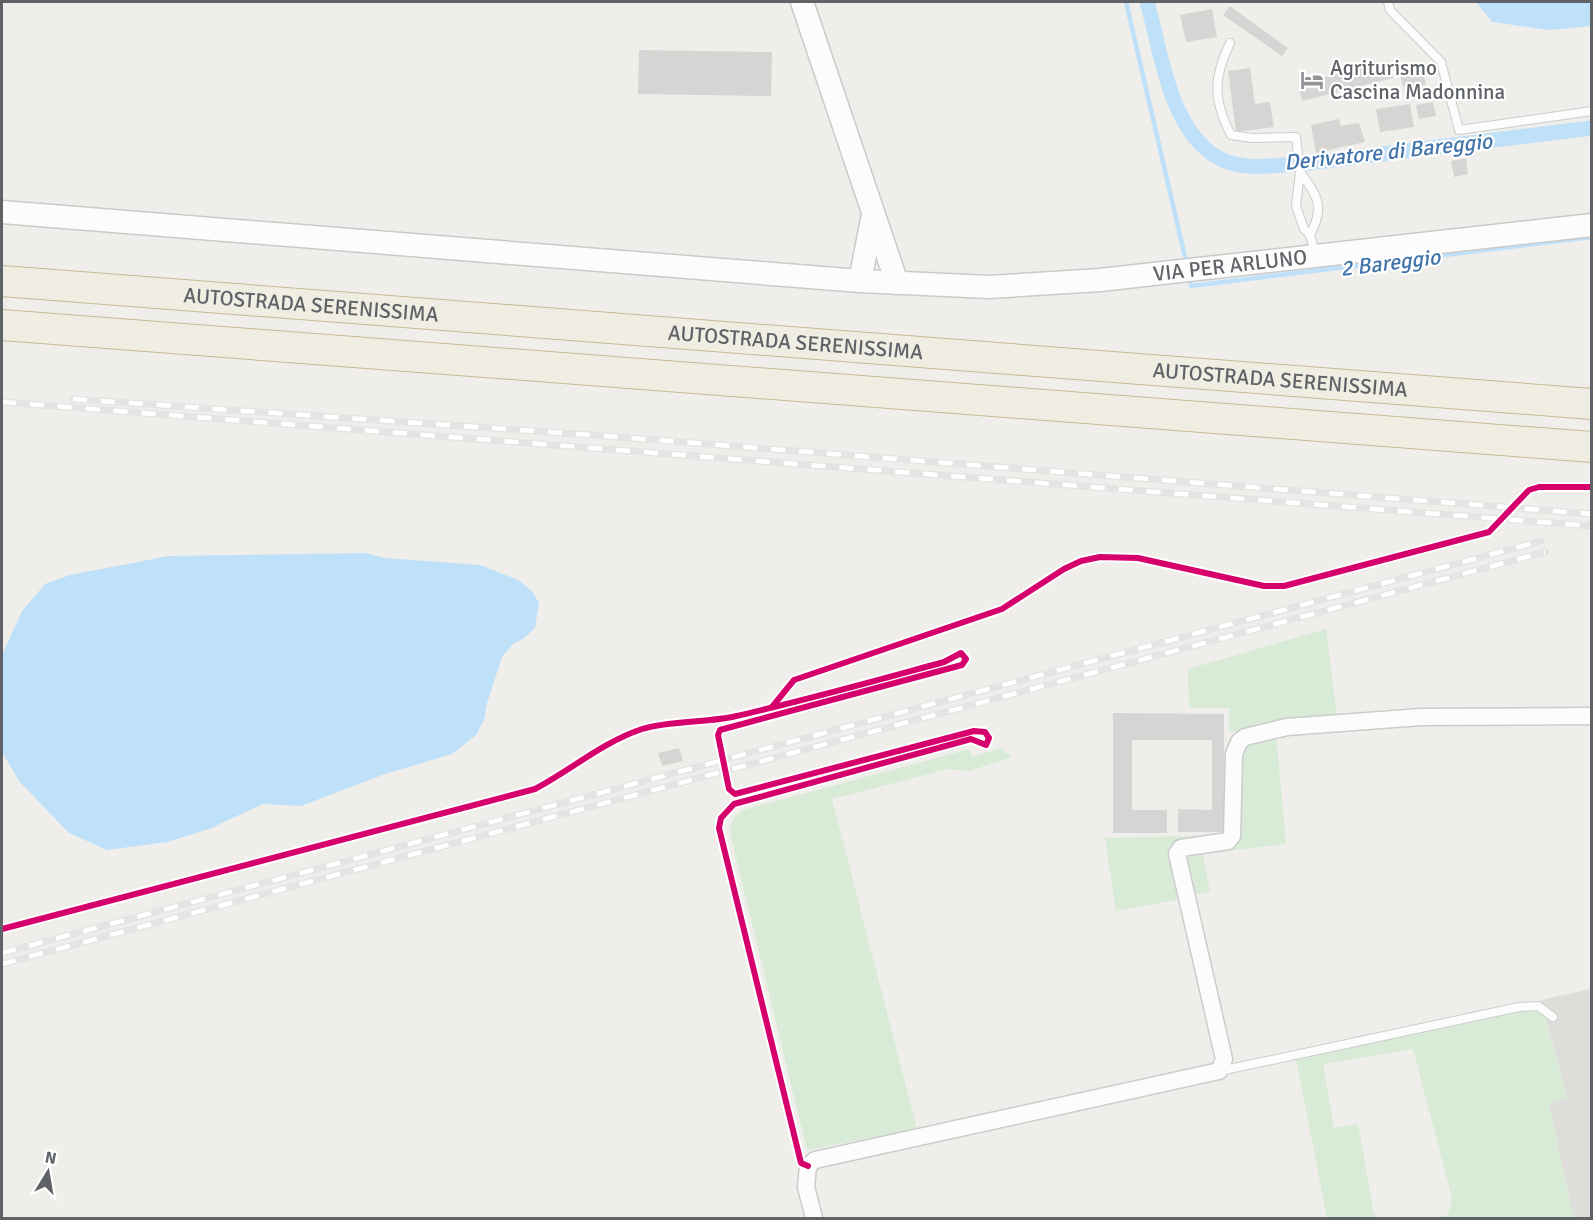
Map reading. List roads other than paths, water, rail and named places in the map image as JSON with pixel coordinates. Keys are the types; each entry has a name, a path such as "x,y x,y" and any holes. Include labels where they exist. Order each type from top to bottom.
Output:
{"highway":[{"name":"AUTOSTRADA SERENISSIMA","path":"2,281 1592,404"},
{"name":"AUTOSTRADA SERENISSIMA","path":"2,325 1592,447"}],"street":[{"path":"802,2 899,283"},
{"name":"VIA PER ARLUNO","path":"2,212 860,281 989,287 1089,281 1313,246 1592,225"},
{"path":"860,281 873,213"},
{"path":"814,1218 806,1176 808,1166 815,1160 1219,1071 1224,1059 1177,854 1181,848 1228,841 1232,836 1234,754 1239,742 1260,732 1287,727 1421,717 1592,716"}],"lane":[{"path":"1388,2 1390,10 1441,62 1459,130 1592,111"},
{"path":"1230,44 1218,68 1218,99 1231,135 1251,138 1296,137 1300,172 1296,206 1313,246"},
{"path":"1300,172 1313,189 1319,210 1313,246"},
{"path":"1219,1071 1519,1007 1538,1006 1553,1017"}],"water":[{"path":"1476,2 1591,2 1591,26 1549,30 1492,22"},
{"path":"365,553 385,558 480,565 518,580 532,591 539,603 535,628 513,644 502,657 484,720 476,735 452,754 385,774 301,806 263,804 209,829 167,842 107,850 69,833 19,781 2,752 2,655 22,611 45,584 70,575 169,556"}],"waterway":[{"name":"2 Bareggio","path":"1126,2 1185,257"},
{"name":"Derivatore di Bareggio","path":"1147,2 1164,70 1181,116 1193,136 1209,152 1228,162 1255,166 1301,164 1592,128"},
{"name":"2 Bareggio","path":"1191,283 1191,286 1592,237"}],"railway":[{"path":"73,399 606,436 1592,514"},
{"path":"2,402 1592,526"},
{"path":"2,953 1541,541"},
{"path":"2,964 1545,552"}],"place":[{"name":"Agriturismo Cascina Madonnina","path":"1312,80"}]}
